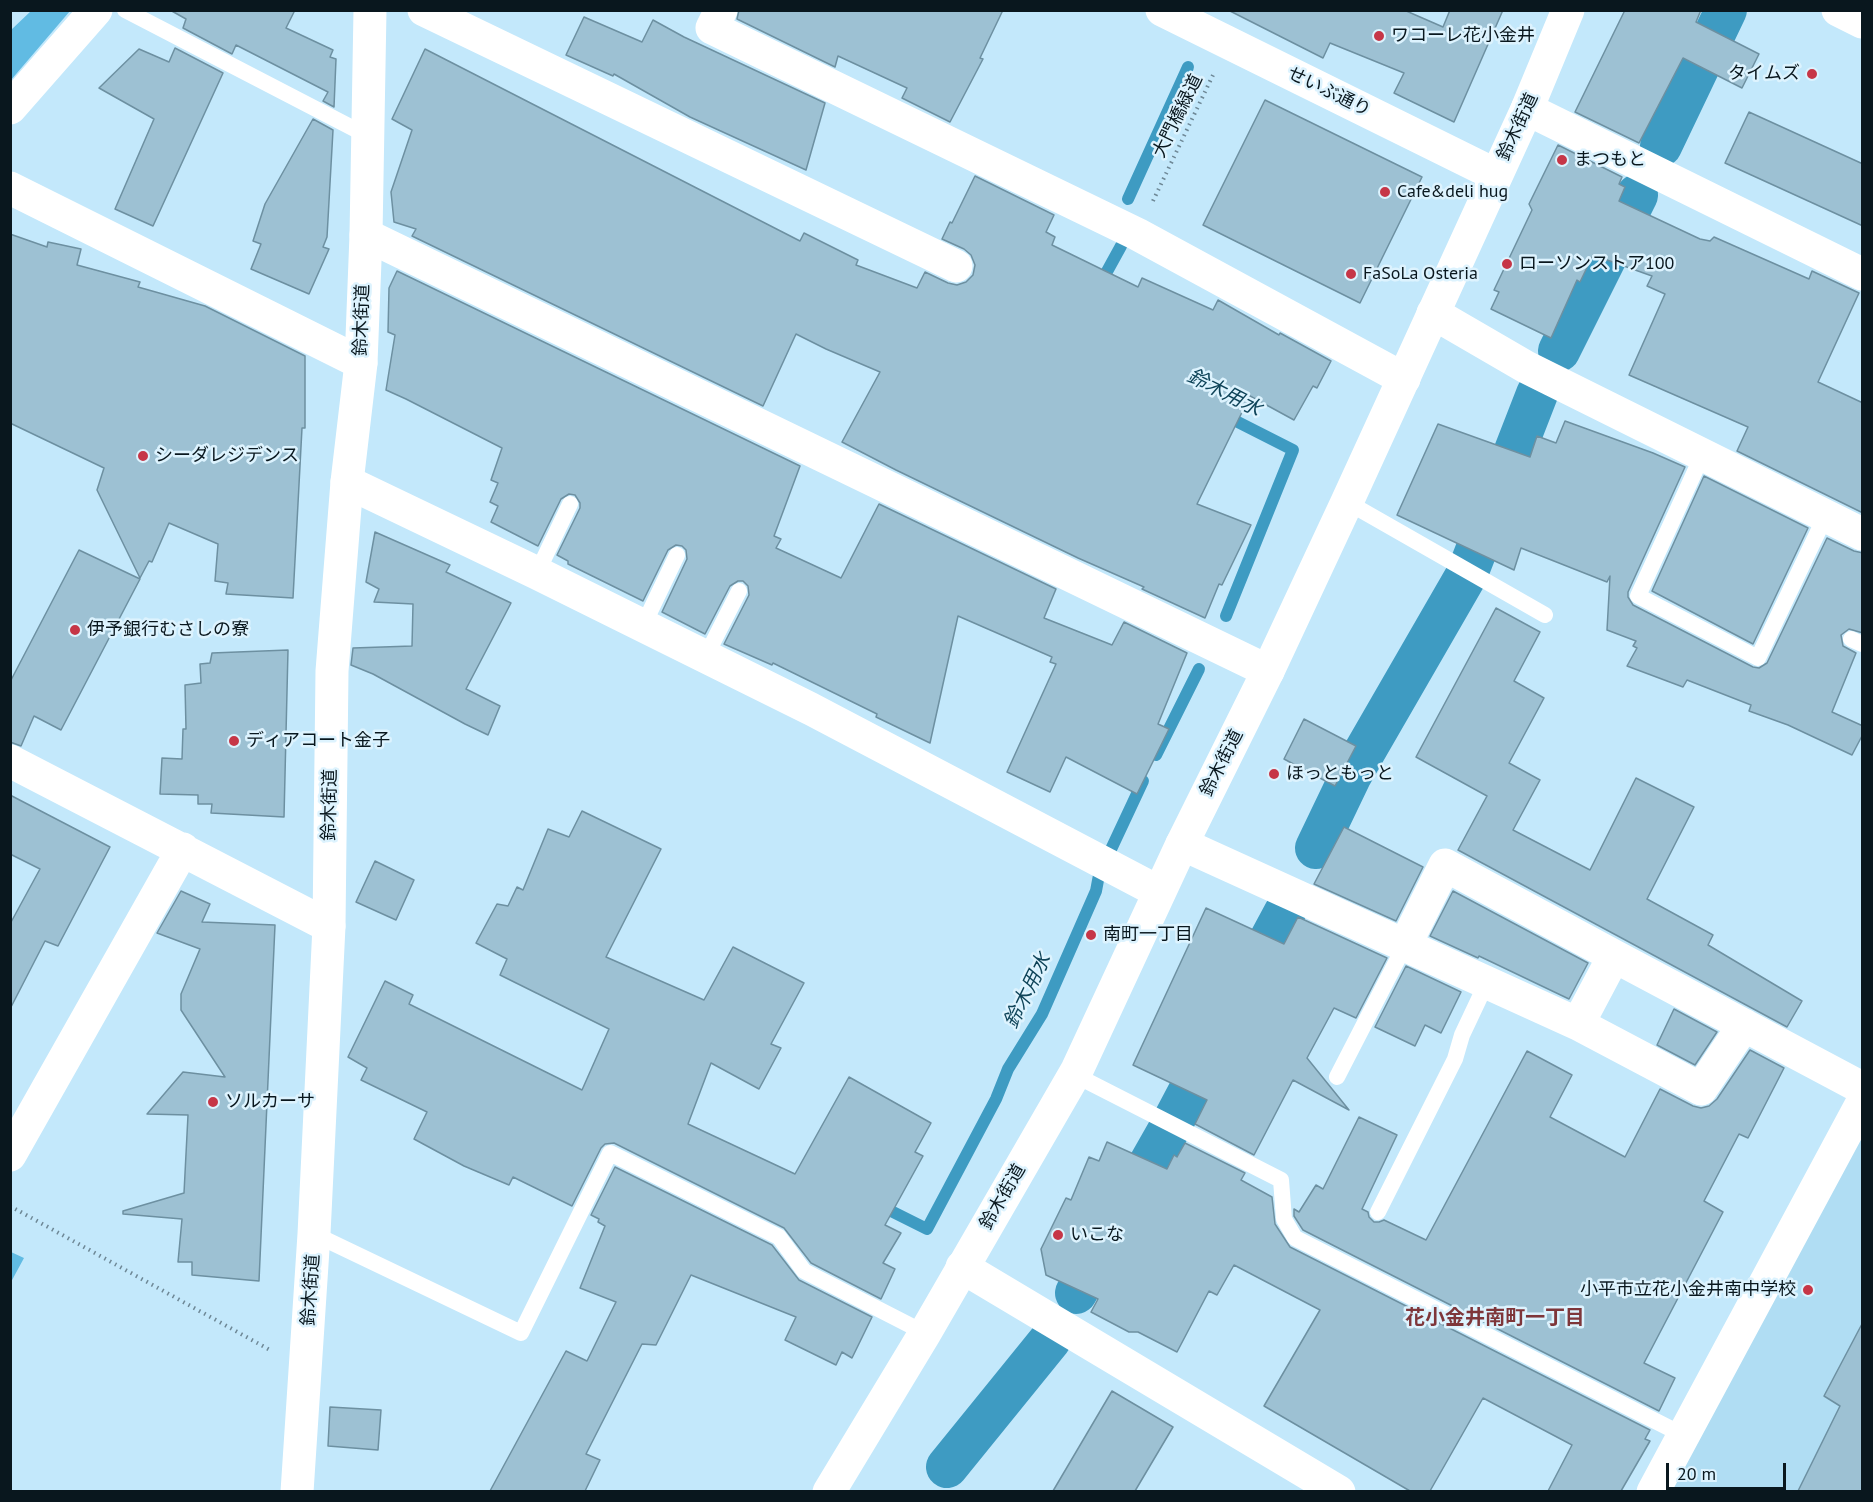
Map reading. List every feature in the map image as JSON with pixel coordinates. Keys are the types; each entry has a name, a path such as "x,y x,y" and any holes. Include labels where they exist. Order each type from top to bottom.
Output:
{"street":[{"path":"10,108 96,10"},
{"name":"鈴木街道","path":"297,1491 314,1234 329,926 332,671 347,482 361,363 370,10"},
{"path":"424,10 956,266"},
{"name":"せいぶ通り","path":"1162,10 1496,174"},
{"name":"鈴木街道","path":"829,1491 925,1333 1075,1075 1159,892 1268,671 1404,379 1527,109 1568,10"},
{"path":"1838,10 1863,22"},
{"path":"715,15 712,28 1137,234 1404,379"},
{"path":"1527,109 1863,274"},
{"path":"10,188 361,363"},
{"path":"366,234 1268,671"},
{"path":"1433,313 1526,367 1863,534"},
{"path":"347,482 811,709 1159,892"},
{"path":"10,761 329,926"},
{"path":"1182,844 1578,1024 1701,1089 1744,1025"},
{"path":"10,1155 183,849"},
{"path":"1405,945 1445,865 1863,1088"},
{"path":"1578,1024 1614,957"},
{"path":"1653,1491 1863,1104"},
{"path":"962,1267 1340,1491"}],"lane":[{"path":"124,10 368,136"},
{"path":"1702,456 1638,596 1758,658 1826,515"},
{"path":"1347,502 1545,615"},
{"path":"537,573 570,504"},
{"path":"643,626 677,555"},
{"path":"705,658 739,591"},
{"path":"1337,1077 1405,945"},
{"path":"1378,1212 1455,1059 1462,1035 1487,982"},
{"path":"1075,1075 1281,1180 1284,1219 1295,1238 1683,1435"},
{"path":"314,1234 520,1333 609,1153 779,1237 804,1271 925,1333"}],"path":[{"name":"大門橋緑道","path":"1137,234 1228,43"},
{"path":"10,1206 306,1370"}],"shaded area":[{"path":"31,11 70,11 11,80 11,30"},
{"name":"小平市立花小金井南中学校","path":"1862,1089 1862,1491 1644,1491"},
{"path":"11,1252 24,1258 11,1282"}],"building":[{"path":"170,10 295,10 286,28 333,50 330,57 336,59 334,107 323,101 328,92 236,45 232,54 183,28 186,19"},
{"path":"739,10 1003,10 980,58 983,59 950,122 902,98 907,88 838,56 835,67 737,19"},
{"path":"1228,10 1404,10 1443,27 1450,10 1503,10 1454,122 1394,93 1404,73 1330,43 1323,58"},
{"path":"1625,10 1701,10 1696,22 1759,54 1742,88 1683,58 1639,143 1575,112"},
{"path":"584,17 642,42 653,20 684,37 825,103 806,170 690,117 614,74 613,76 566,55"},
{"path":"175,48 223,73 153,226 115,209 154,119 99,88 139,49 169,62"},
{"path":"425,49 800,241 804,233 858,260 856,265 917,288 925,272 957,285 966,282 973,275 975,265 971,255 964,249 942,239 975,176 1054,215 1046,232 1055,237 1052,245 1138,287 1142,278 1213,310 1218,300 1279,335 1280,333 1331,361 1317,388 1313,386 1294,420 1250,396 1197,504 1251,525 1222,585 1219,584 1205,618 842,442 880,372 796,334 763,406 412,236 416,229 394,222 391,192 412,130 392,119"},
{"path":"1265,100 1422,177 1360,303 1203,225"},
{"path":"1749,112 1863,164 1863,226 1725,163"},
{"path":"313,119 333,130 327,237 323,247 329,249 309,294 251,269 261,244 253,241 265,204"},
{"path":"1558,145 1622,177 1619,184 1625,187 1619,201 1700,239 1710,241 1714,237 1809,279 1812,271 1859,293 1818,382 1863,403 1863,513 1737,451 1748,427 1629,375 1665,294 1647,286 1652,276 1593,255 1580,282 1577,280 1551,338 1491,309 1499,292 1494,290 1532,210 1529,204"},
{"path":"10,234 47,247 48,242 81,249 77,265 140,282 138,287 205,306 305,356 305,428 302,428 293,598 226,594 228,583 215,581 218,544 169,523 152,562 149,561 140,578 97,490 104,468 10,423"},
{"path":"397,271 800,466 774,536 781,539 776,548 841,578 879,504 1056,589 1044,618 1112,645 1124,622 1187,653 1158,724 1169,729 1137,794 1066,757 1050,792 1007,772 1056,664 1050,662 1052,657 958,616 930,743 773,663 772,665 724,644 749,595 748,586 743,581 730,586 705,634 662,612 687,559 686,550 682,546 676,545 668,550 643,601 568,564 568,561 557,555 580,508 575,495 569,494 561,499 538,546 491,522 498,506 490,502 498,483 491,480 502,448 386,390 395,335 388,332 389,288"},
{"path":"1565,421 1685,467 1628,592 1628,597 1633,605 1753,667 1759,668 1767,663 1827,538 1863,553 1863,633 1849,629 1841,635 1843,646 1856,653 1832,712 1863,726 1863,734 1852,755 1788,725 1749,711 1751,705 1687,680 1683,687 1627,666 1637,648 1633,646 1636,641 1607,630 1610,576 1607,582 1521,548 1514,570 1397,515 1438,424 1530,457 1537,436 1556,443"},
{"path":"1704,476 1808,528 1753,644 1652,591"},
{"path":"375,532 450,565 446,572 511,603 466,689 500,706 488,735 373,674 351,665 353,648 412,646 413,604 374,602 379,589 366,582"},
{"name":"伊予銀行むさしの寮","path":"79,550 140,579 61,730 34,716 21,746 10,742 10,682"},
{"path":"1496,608 1540,632 1514,681 1544,698 1509,763 1540,780 1513,830 1590,870 1636,778 1694,807 1647,899 1713,935 1708,945 1802,1001 1787,1027 1458,850 1487,796 1416,757"},
{"name":"ディアコート金子","path":"288,650 284,817 211,813 212,804 198,804 198,795 160,794 162,758 182,759 183,729 186,729 185,685 201,683 200,664 210,663 212,653"},
{"path":"1304,719 1356,746 1335,786 1284,759"},
{"path":"10,795 110,847 58,946 45,941 10,1009 10,924 40,869 10,854"},
{"path":"582,811 661,849 606,957 704,1000 733,947 804,983 771,1044 781,1048 759,1089 711,1063 688,1124 795,1174 849,1077 931,1123 915,1152 923,1156 885,1225 901,1233 883,1263 895,1269 881,1299 811,1263 784,1228 614,1143 605,1144 601,1148 572,1206 513,1177 509,1185 464,1166 414,1139 427,1112 361,1080 367,1068 348,1057 385,981 413,995 409,1004 582,1090 609,1029 500,975 507,959 476,943 497,904 508,906 517,887 523,890 548,829 569,837"},
{"path":"1344,827 1423,867 1396,921 1314,884"},
{"path":"375,861 414,880 396,920 356,902"},
{"name":"ソルカーサ","path":"181,891 210,904 202,922 275,925 259,1281 192,1275 192,1262 178,1262 182,1219 123,1214 123,1211 184,1193 188,1115 147,1114 183,1072 225,1077 181,1010 181,994 200,949 157,933"},
{"path":"1453,891 1588,963 1569,999 1479,956 1478,958 1430,936"},
{"path":"1206,908 1284,944 1298,917 1387,958 1356,1018 1334,1008 1307,1058 1349,1110 1293,1080 1254,1155 1195,1124 1207,1100 1133,1065"},
{"path":"1406,966 1461,992 1441,1033 1425,1025 1415,1046 1375,1027"},
{"path":"1674,1009 1717,1032 1695,1065 1657,1045"},
{"path":"1750,1050 1784,1068 1748,1138 1739,1134 1704,1201 1723,1212 1644,1363 1675,1378 1659,1411 1303,1230 1294,1216 1294,1209 1299,1212 1316,1185 1323,1189 1359,1117 1397,1135 1362,1209 1368,1212 1374,1222 1384,1220 1426,1240 1527,1051 1572,1075 1550,1117 1625,1157 1660,1089 1693,1106 1701,1108 1709,1106 1717,1099"},
{"path":"1107,1142 1167,1169 1174,1155 1177,1157 1185,1143 1245,1173 1241,1180 1272,1197 1275,1224 1290,1247 1650,1430 1645,1439 1650,1441 1621,1491 1548,1491 1572,1445 1483,1398 1430,1491 1410,1491 1264,1406 1320,1310 1234,1265 1217,1295 1209,1291 1177,1352 1138,1332 1129,1332 1091,1312 1098,1299 1046,1275 1041,1249 1066,1198 1071,1200 1089,1157 1099,1161"},
{"path":"615,1167 772,1245 799,1280 872,1317 852,1358 842,1352 836,1365 785,1340 796,1317 691,1275 656,1345 642,1344 586,1454 600,1460 585,1491 490,1491 566,1351 587,1361 616,1302 580,1288 605,1226 591,1215"},
{"path":"1863,1322 1863,1491 1798,1491 1840,1406 1824,1396"},
{"path":"1112,1391 1173,1427 1135,1491 1053,1491"},
{"path":"330,1407 381,1410 378,1450 328,1446"}],"waterway":[{"path":"1661,146 1726,10"},
{"name":"鈴木用水","path":"1128,199 1188,67"},
{"path":"1559,351 1637,195"},
{"name":"鈴木用水","path":"1099,286 1121,246"},
{"path":"1316,848 1351,775 1467,574 1537,394"},
{"name":"鈴木用水","path":"1224,415 1293,450 1226,616"},
{"name":"鈴木用水","path":"1156,755 1199,669"},
{"name":"鈴木用水","path":"879,1205 927,1229 996,1099 1008,1069 1042,1014 1096,891 1099,875 1143,781"},
{"path":"1243,990 1285,912"},
{"path":"1076,1293 1167,1133 1215,1042"},
{"path":"947,1467 1050,1340"}],"place":[{"name":"ワコーレ花小金井","path":"1379,36"},
{"name":"タイムズ","path":"1812,74"},
{"name":"まつもと","path":"1562,160"},
{"name":"Cafe&deli hug","path":"1385,192"},
{"name":"ローソンストア100","path":"1507,264"},
{"name":"FaSoLa Osteria","path":"1351,274"},
{"name":"シーダレジデンス","path":"143,456"},
{"name":"伊予銀行むさしの寮","path":"75,630"},
{"name":"ディアコート金子","path":"234,741"},
{"name":"ほっともっと","path":"1274,774"},
{"name":"南町一丁目","path":"1091,935"},
{"name":"ソルカーサ","path":"213,1102"},
{"name":"いこな","path":"1058,1235"},
{"name":"小平市立花小金井南中学校","path":"1808,1290"}],"district":[{"name":"花小金井南町一丁目","path":"1495,1318"}]}
